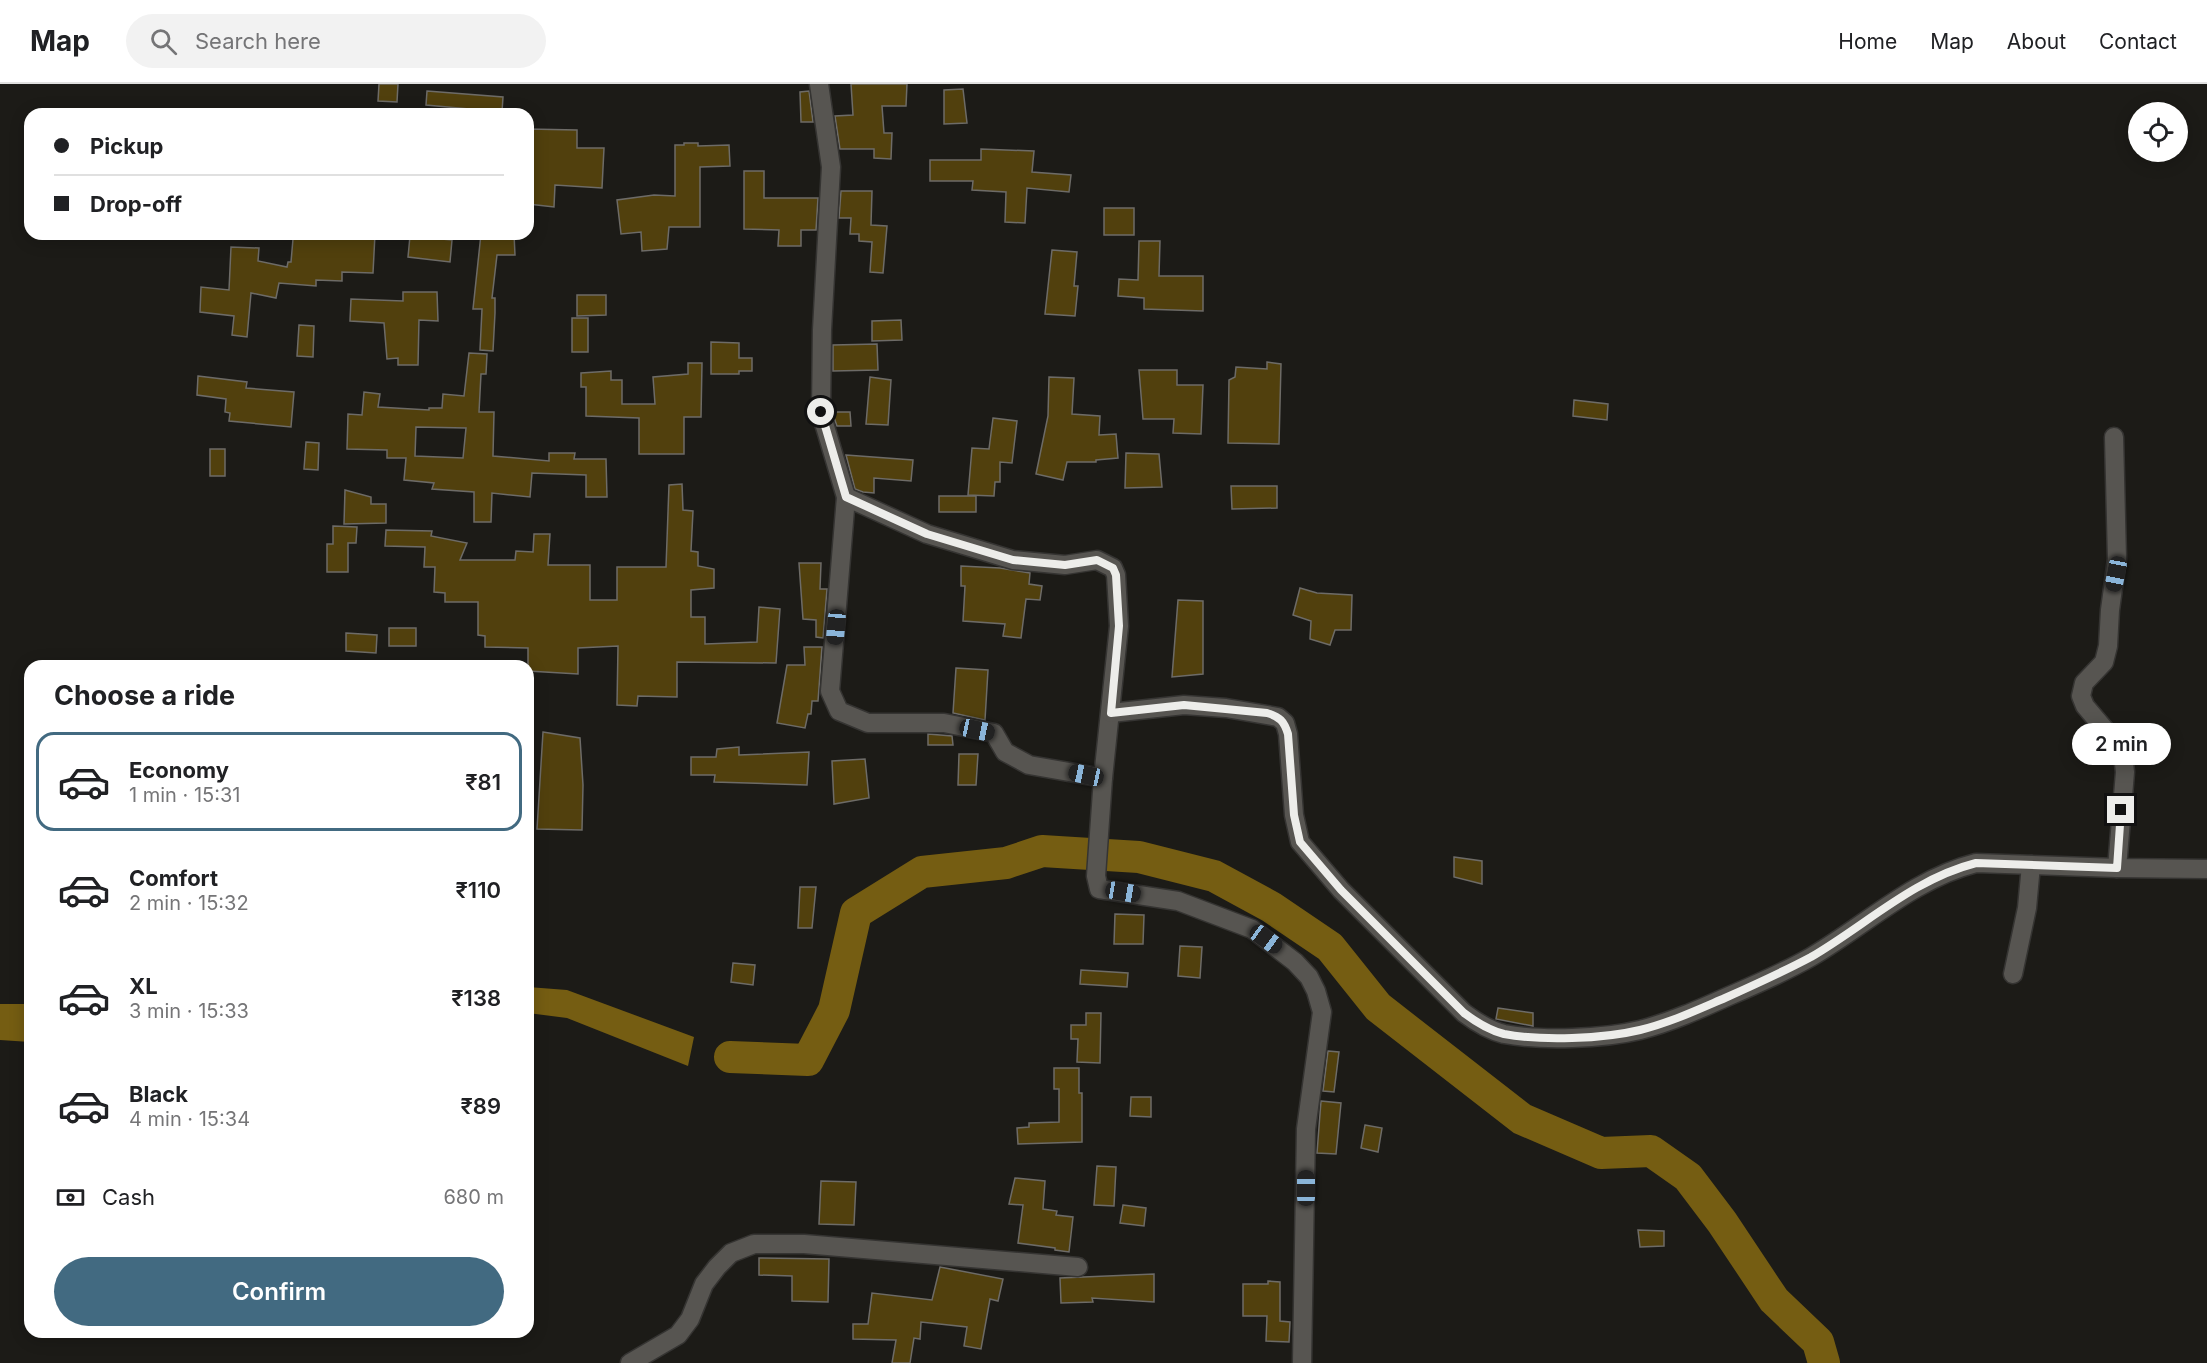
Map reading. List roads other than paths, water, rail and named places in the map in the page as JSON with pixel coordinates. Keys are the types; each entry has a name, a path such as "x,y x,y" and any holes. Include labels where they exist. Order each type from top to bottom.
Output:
{"street":[{"path":"819,84 831,167 822,330 821,412 846,497 830,691 839,711 868,723 944,723 994,733 1005,752 1029,765 1103,778"},
{"path":"2115,437 2117,559 2108,646 2104,662 2084,683 2081,696 2085,706 2118,745 2123,755 2124,772 2117,868"},
{"path":"846,497 927,534 1013,560 1065,565 1097,560 1113,568 1116,575 1119,626 1103,778 1096,876 1099,889 1178,901 1252,929 1295,962 1308,977 1316,991 1322,1012 1306,1129 1302,1363"},
{"path":"1111,713 1184,705 1236,709 1278,717 1285,723 1288,734 1294,815 1300,842 1341,890 1464,1013 1483,1027 1503,1034 1539,1038 1588,1036 1638,1030 1676,1019 1780,973 1811,956 1904,894 1937,876 1976,863 2207,869"},
{"path":"2013,974 2027,908 2031,865"},
{"path":"630,1363 678,1335 690,1319 704,1284 717,1267 731,1253 754,1244 804,1244 1078,1267"}],"waterway":[{"path":"730,1057 808,1060 834,1010 856,913 922,872 1006,863 1042,851 1139,857 1214,876 1271,907 1330,947 1378,1007 1522,1119 1601,1153 1651,1151 1688,1177 1722,1222 1774,1300 1818,1342 1824,1363"}]}
